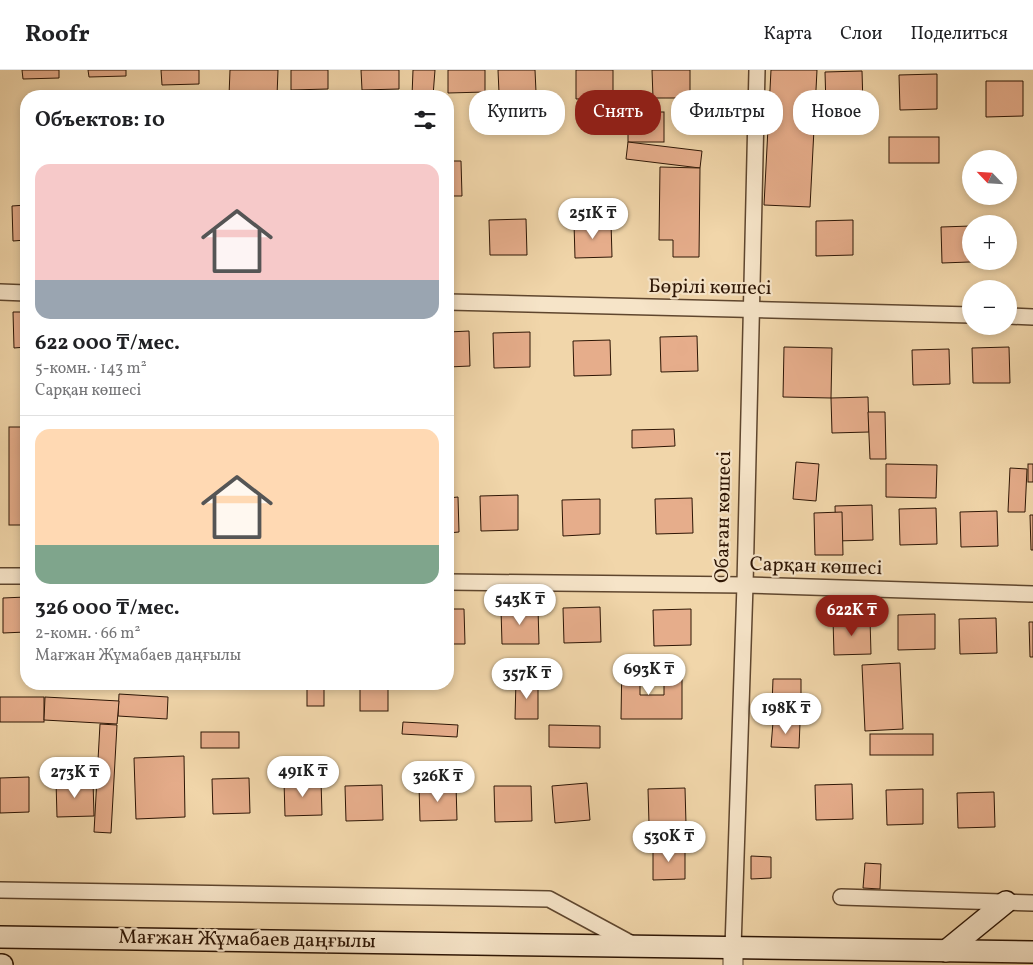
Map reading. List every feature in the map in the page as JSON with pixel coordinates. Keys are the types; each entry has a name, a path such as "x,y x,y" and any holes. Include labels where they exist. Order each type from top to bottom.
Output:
{"main road":[{"path":"946,951 1006,902"},
{"name":"Мағжан Жұмабаев даңғылы","path":"0,937 635,946 733,956 946,951 1033,952"}],"street":[{"name":"Обаған көшесі","path":"733,956 745,585 757,70"},
{"path":"0,292 20,293"},
{"name":"Бөрілі көшесі","path":"454,302 962,315"},
{"path":"1017,316 1033,317"},
{"path":"0,576 20,576"},
{"name":"Сарқан көшесі","path":"454,582 745,585 1033,594"},
{"path":"0,890 549,899 635,946"},
{"path":"841,897 1033,903"}],"building":[{"path":"22,70 59,70 59,78 23,79"},
{"path":"88,70 126,70 126,76 89,77"},
{"path":"161,70 199,70 199,84 162,85"},
{"path":"230,70 278,70 277,90 229,90"},
{"path":"291,70 328,70 328,89 291,90"},
{"path":"361,70 399,70 399,89 362,90"},
{"path":"413,70 435,70 433,90 412,90"},
{"path":"448,70 485,70 485,90 454,93 454,90 448,90"},
{"path":"498,70 535,70 536,90 499,90"},
{"path":"576,70 613,70 613,90 576,90"},
{"path":"652,70 690,70 690,90 671,90 671,98 661,98 661,90 653,90"},
{"path":"771,70 817,70 816,90 793,90 793,135 814,135 810,207 764,205 768,135 783,135 783,90 770,90"},
{"path":"862,71 863,90 826,90 825,72"},
{"path":"937,74 937,109 900,110 899,75"},
{"path":"986,81 1023,81 1023,116 986,117"},
{"path":"661,112 664,112 664,142 628,142 628,135 661,135"},
{"path":"889,137 939,137 939,163 889,163"},
{"path":"628,142 702,151 700,168 626,159"},
{"path":"454,161 461,161 462,196 454,196"},
{"path":"660,167 700,168 699,257 673,257 673,240 659,240"},
{"path":"20,205 20,240 13,241 12,206"},
{"path":"526,219 527,255 490,255 489,220"},
{"path":"853,220 853,255 816,256 816,221"},
{"path":"611,222 612,257 575,258 574,223"},
{"path":"962,226 962,262 942,263 941,227"},
{"path":"13,312 20,312 20,348 14,348"},
{"path":"469,331 470,366 454,367 454,332"},
{"path":"530,332 530,367 494,368 493,333"},
{"path":"697,336 698,371 661,372 660,337"},
{"path":"610,340 611,375 574,376 573,341"},
{"path":"784,347 832,348 831,398 783,397"},
{"path":"1009,347 1010,383 973,383 972,348"},
{"path":"949,349 950,384 913,385 912,350"},
{"path":"868,397 869,432 832,433 831,398"},
{"path":"868,412 885,412 886,459 870,459"},
{"path":"9,427 20,427 20,525 9,525"},
{"path":"674,429 675,446 632,448 632,430"},
{"path":"796,462 819,464 816,501 793,499"},
{"path":"886,464 937,465 936,498 886,497"},
{"path":"1028,464 1033,464 1033,482 1028,482"},
{"path":"1010,468 1027,469 1025,512 1008,512"},
{"path":"518,495 518,530 481,531 480,496"},
{"path":"454,497 458,497 459,532 454,532"},
{"path":"692,498 693,533 656,534 655,499"},
{"path":"600,499 600,534 563,536 562,500"},
{"path":"872,505 873,540 836,541 835,506"},
{"path":"936,508 937,544 900,545 899,509"},
{"path":"997,511 998,546 961,547 960,512"},
{"path":"842,512 843,555 815,555 814,513"},
{"path":"1030,515 1033,515 1033,550 1031,550"},
{"path":"20,597 20,632 3,633 3,598"},
{"path":"600,607 601,642 564,643 563,608"},
{"path":"538,608 539,644 502,644 501,609"},
{"path":"454,609 464,609 465,644 454,644"},
{"path":"691,609 691,645 654,646 653,610"},
{"path":"935,614 935,649 898,650 898,615"},
{"path":"996,618 997,653 960,654 959,619"},
{"path":"833,619 870,619 871,654 834,655"},
{"path":"1029,622 1033,622 1033,657 1030,657"},
{"path":"622,657 640,657 640,695 664,695 664,677 682,677 682,719 621,719"},
{"path":"900,663 903,729 865,731 862,665"},
{"path":"773,679 801,679 801,707 772,706"},
{"path":"516,680 538,680 538,719 515,719"},
{"path":"307,690 324,690 324,706 307,706"},
{"path":"360,690 388,690 388,711 360,711"},
{"path":"119,694 168,697 167,719 118,716"},
{"path":"0,697 44,697 44,722 0,722"},
{"path":"45,697 119,701 117,724 44,720"},
{"path":"403,722 458,725 457,737 402,734"},
{"path":"773,722 800,723 799,748 771,747"},
{"path":"100,724 117,725 111,833 94,832"},
{"path":"549,725 600,726 600,748 549,747"},
{"path":"201,732 239,732 239,748 201,748"},
{"path":"870,734 933,734 933,755 870,755"},
{"path":"184,756 185,817 136,819 134,758"},
{"path":"29,777 29,812 0,813 0,778"},
{"path":"249,778 250,813 213,814 212,779"},
{"path":"321,780 322,815 285,816 284,781"},
{"path":"56,781 93,781 94,816 57,817"},
{"path":"587,783 590,820 555,823 552,786"},
{"path":"852,784 853,819 816,820 815,785"},
{"path":"382,785 383,820 346,821 345,786"},
{"path":"419,785 456,785 457,820 420,821"},
{"path":"494,786 531,786 532,821 495,822"},
{"path":"685,788 686,824 649,824 648,789"},
{"path":"923,789 923,824 887,825 886,790"},
{"path":"994,792 995,827 958,828 957,793"},
{"path":"685,846 685,879 653,880 653,847"},
{"path":"751,856 771,857 771,878 751,879"},
{"path":"865,863 881,864 880,889 863,888"}]}
